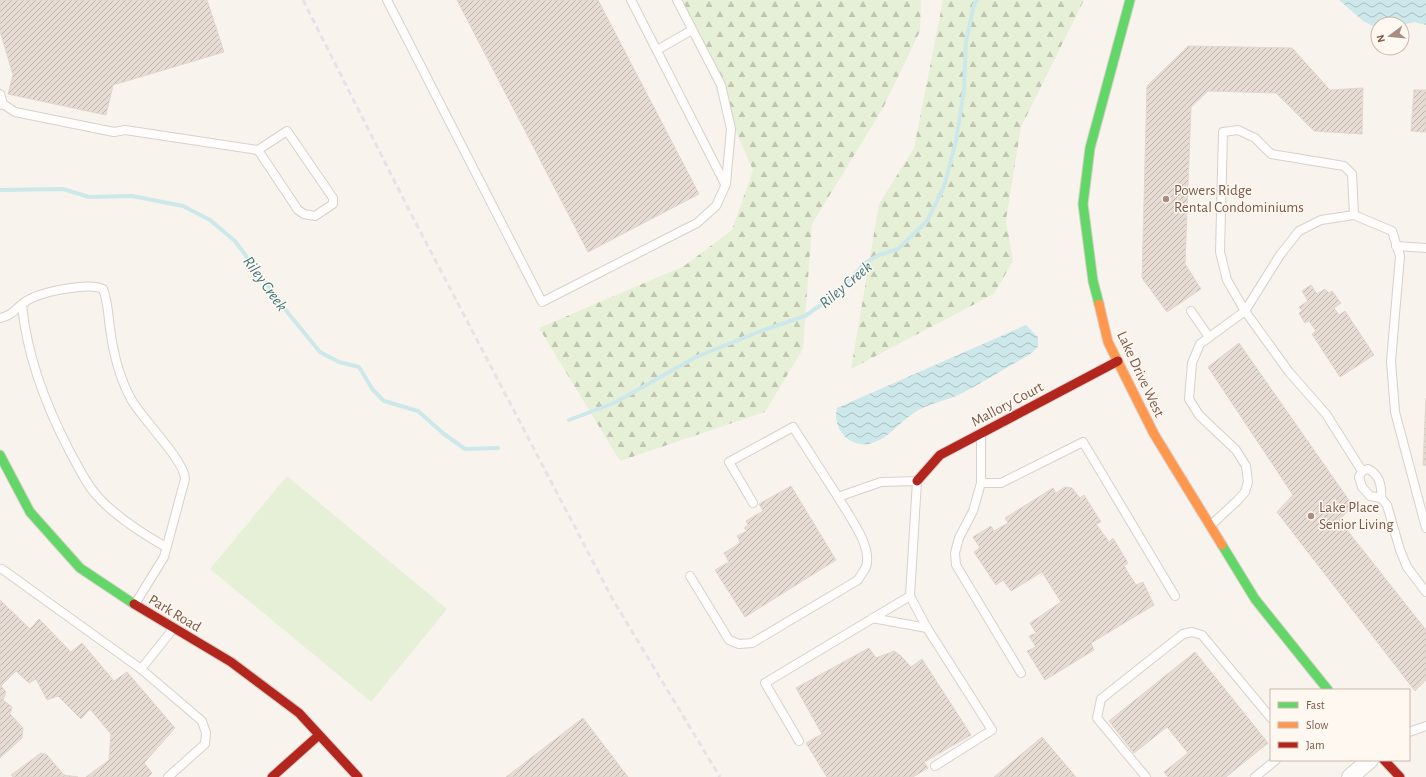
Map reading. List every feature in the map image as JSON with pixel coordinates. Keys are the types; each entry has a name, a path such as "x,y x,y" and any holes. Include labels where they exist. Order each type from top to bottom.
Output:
{"street":[{"name":"Lake Drive West","path":"1130,0 1090,148 1083,204 1093,281 1108,342 1154,434 1255,598 1327,689"},
{"name":"Mallory Court","path":"917,482 940,455 1118,361"},
{"name":"Park Road","path":"0,454 30,512 80,568 135,604 231,662 299,713 358,777"},
{"path":"272,777 319,735"},
{"path":"1350,777 1369,761"},
{"path":"1385,761 1400,777"}],"lane":[{"path":"387,0 542,302 697,223 716,206 726,184 731,129 721,85 677,0"},
{"path":"631,0 726,184"},
{"path":"657,50 692,30"},
{"path":"0,94 1,104 15,112 114,132 125,130 258,150 287,131 333,198 333,204 315,216 304,214 298,210 258,150"},
{"path":"1354,215 1352,174 1344,166 1271,154 1255,138 1238,130 1224,132 1220,252 1227,280 1245,311 1289,372 1326,414 1362,471"},
{"path":"1210,526 1245,492 1248,482 1246,466 1236,450 1199,415 1189,399 1192,363 1200,344 1245,311 1280,255 1299,232 1321,220 1354,215 1392,231 1400,256 1391,361 1395,412 1426,528"},
{"path":"1396,246 1426,248"},
{"path":"0,318 11,315 26,301 40,295 87,285 97,286 103,289 114,354 122,382 147,423 181,464 185,472 185,479 164,557 135,604"},
{"path":"22,305 23,323 32,364 58,430 80,472 99,499 146,536 166,548"},
{"path":"1191,311 1209,337"},
{"path":"690,576 729,640 739,644 752,643 858,580 866,567 868,556 866,545 838,497 792,427 729,462 753,503"},
{"path":"981,433 981,483 973,511 959,538 955,553 956,565 1021,673"},
{"path":"981,483 1001,483 1083,442 1175,596"},
{"path":"1381,498 1382,485 1372,471 1368,469 1362,471 1359,477 1362,487 1370,496 1381,498 1387,505 1400,550 1408,567 1426,592"},
{"path":"838,497 881,482 917,482 910,596 927,628 992,730 935,766"},
{"path":"2,569 141,669 202,721 206,733 205,744 168,777"},
{"path":"799,741 765,683 910,596"},
{"path":"872,618 927,628"},
{"path":"141,669 174,628"},
{"path":"1146,777 1097,718 1098,706 1101,699 1183,634 1192,632 1202,635 1270,717"},
{"path":"1410,732 1426,726"},
{"path":"1255,777 1275,761"}],"green space":[{"path":"677,0 921,0 920,31 883,108 812,224 803,349 765,412 620,461 539,328 684,266 732,230 753,170"},
{"path":"943,0 1084,0 1021,127 1006,220 1013,261 994,294 851,369 879,204 914,148"},
{"path":"287,476 447,609 371,702 210,569"}],"water":[{"path":"1339,0 1426,0 1426,25 1414,22 1410,23 1410,16 1370,16 1370,24 1363,21"},
{"path":"1026,325 1038,337 1038,346 1032,353 960,394 917,411 876,442 861,444 854,442 843,435 839,429 836,415 837,408"}],"building":[{"path":"0,0 207,0 224,52 113,85 106,115 8,94 13,75 0,31"},
{"path":"457,0 598,0 699,194 588,252"},
{"name":"Powers Ridge Rental Condominiums","path":"1188,46 1292,48 1330,90 1363,88 1362,134 1314,131 1276,93 1208,91 1191,107 1185,264 1201,289 1167,312 1142,278 1147,86"},
{"path":"1414,90 1426,90 1426,132 1411,131"},
{"path":"1311,285 1317,294 1325,289 1329,293 1332,291 1341,303 1334,308 1339,315 1345,311 1374,355 1340,377 1312,334 1316,331 1309,321 1305,323 1299,313 1302,311 1299,307 1308,301 1302,291"},
{"name":"Lake Place Senior Living","path":"1239,343 1353,506 1339,520 1426,630 1426,680 1415,691 1277,512 1293,495 1208,367"},
{"path":"1426,398 1426,466 1423,465"},
{"path":"791,486 836,560 745,617 715,570 729,562 724,553 740,543 737,536 747,531 744,528 748,525 746,521 763,511 759,504"},
{"path":"1065,487 1072,488 1080,498 1084,495 1101,522 1096,524 1109,542 1113,538 1128,563 1124,566 1136,585 1143,582 1154,605 1091,643 1094,650 1045,680 1027,651 1036,647 1029,636 1036,633 1030,623 1061,602 1042,572 1011,591 1003,580 996,585 974,552 980,548 973,537 991,526 994,531 1008,523 1005,518 1053,488 1056,493"},
{"path":"0,600 30,629 39,619 71,652 82,643 114,681 127,672 175,728 144,763 152,773 148,777 86,777 109,760 111,734 90,709 81,719 58,696 47,700 36,679 29,683 16,671 1,686 6,692 3,700 12,707 10,714 23,728 22,738 0,758"},
{"path":"869,648 876,658 894,651 911,667 922,659 971,735 924,762 928,768 913,777 827,777 806,743 822,734 796,688"},
{"path":"1195,652 1268,743 1226,777 1168,777 1164,772 1188,753 1167,727 1134,753 1109,721"},
{"path":"583,718 628,777 506,777"},
{"path":"1042,737 1076,777 994,777"},
{"path":"41,753 47,755 64,775 78,777 13,777 11,775"}],"waterway":[{"name":"Riley Creek","path":"569,420 614,403 696,357 761,331 805,316 835,295 865,263 879,255 898,249 927,221 944,187 956,141 964,90 966,41 974,5 977,0"},
{"name":"Riley Creek","path":"0,190 63,189 89,197 132,196 183,206 210,220 235,241 288,313 320,352 339,362 359,367 373,390 384,401 418,411 444,434 465,449 498,448"}],"railway":[{"path":"303,0 408,208 613,600 720,777"}],"traffic: fast":[{"path":"1099,304 1093,281 1083,204 1090,148 1130,0"},
{"path":"0,455 30,512 80,568 134,604"},
{"path":"1222,545 1255,599 1327,689"}],"traffic: slow":[{"path":"1099,304 1108,342 1154,434 1222,545"}],"traffic: jam":[{"path":"917,481 940,455 1118,361"},
{"path":"134,604 231,662 299,713 358,777"},
{"path":"272,777 319,735"},
{"path":"1385,761 1400,777"}],"place":[{"name":"Powers Ridge Rental Condominiums","path":"1166,199"},
{"name":"Lake Place Senior Living","path":"1311,516"}]}
